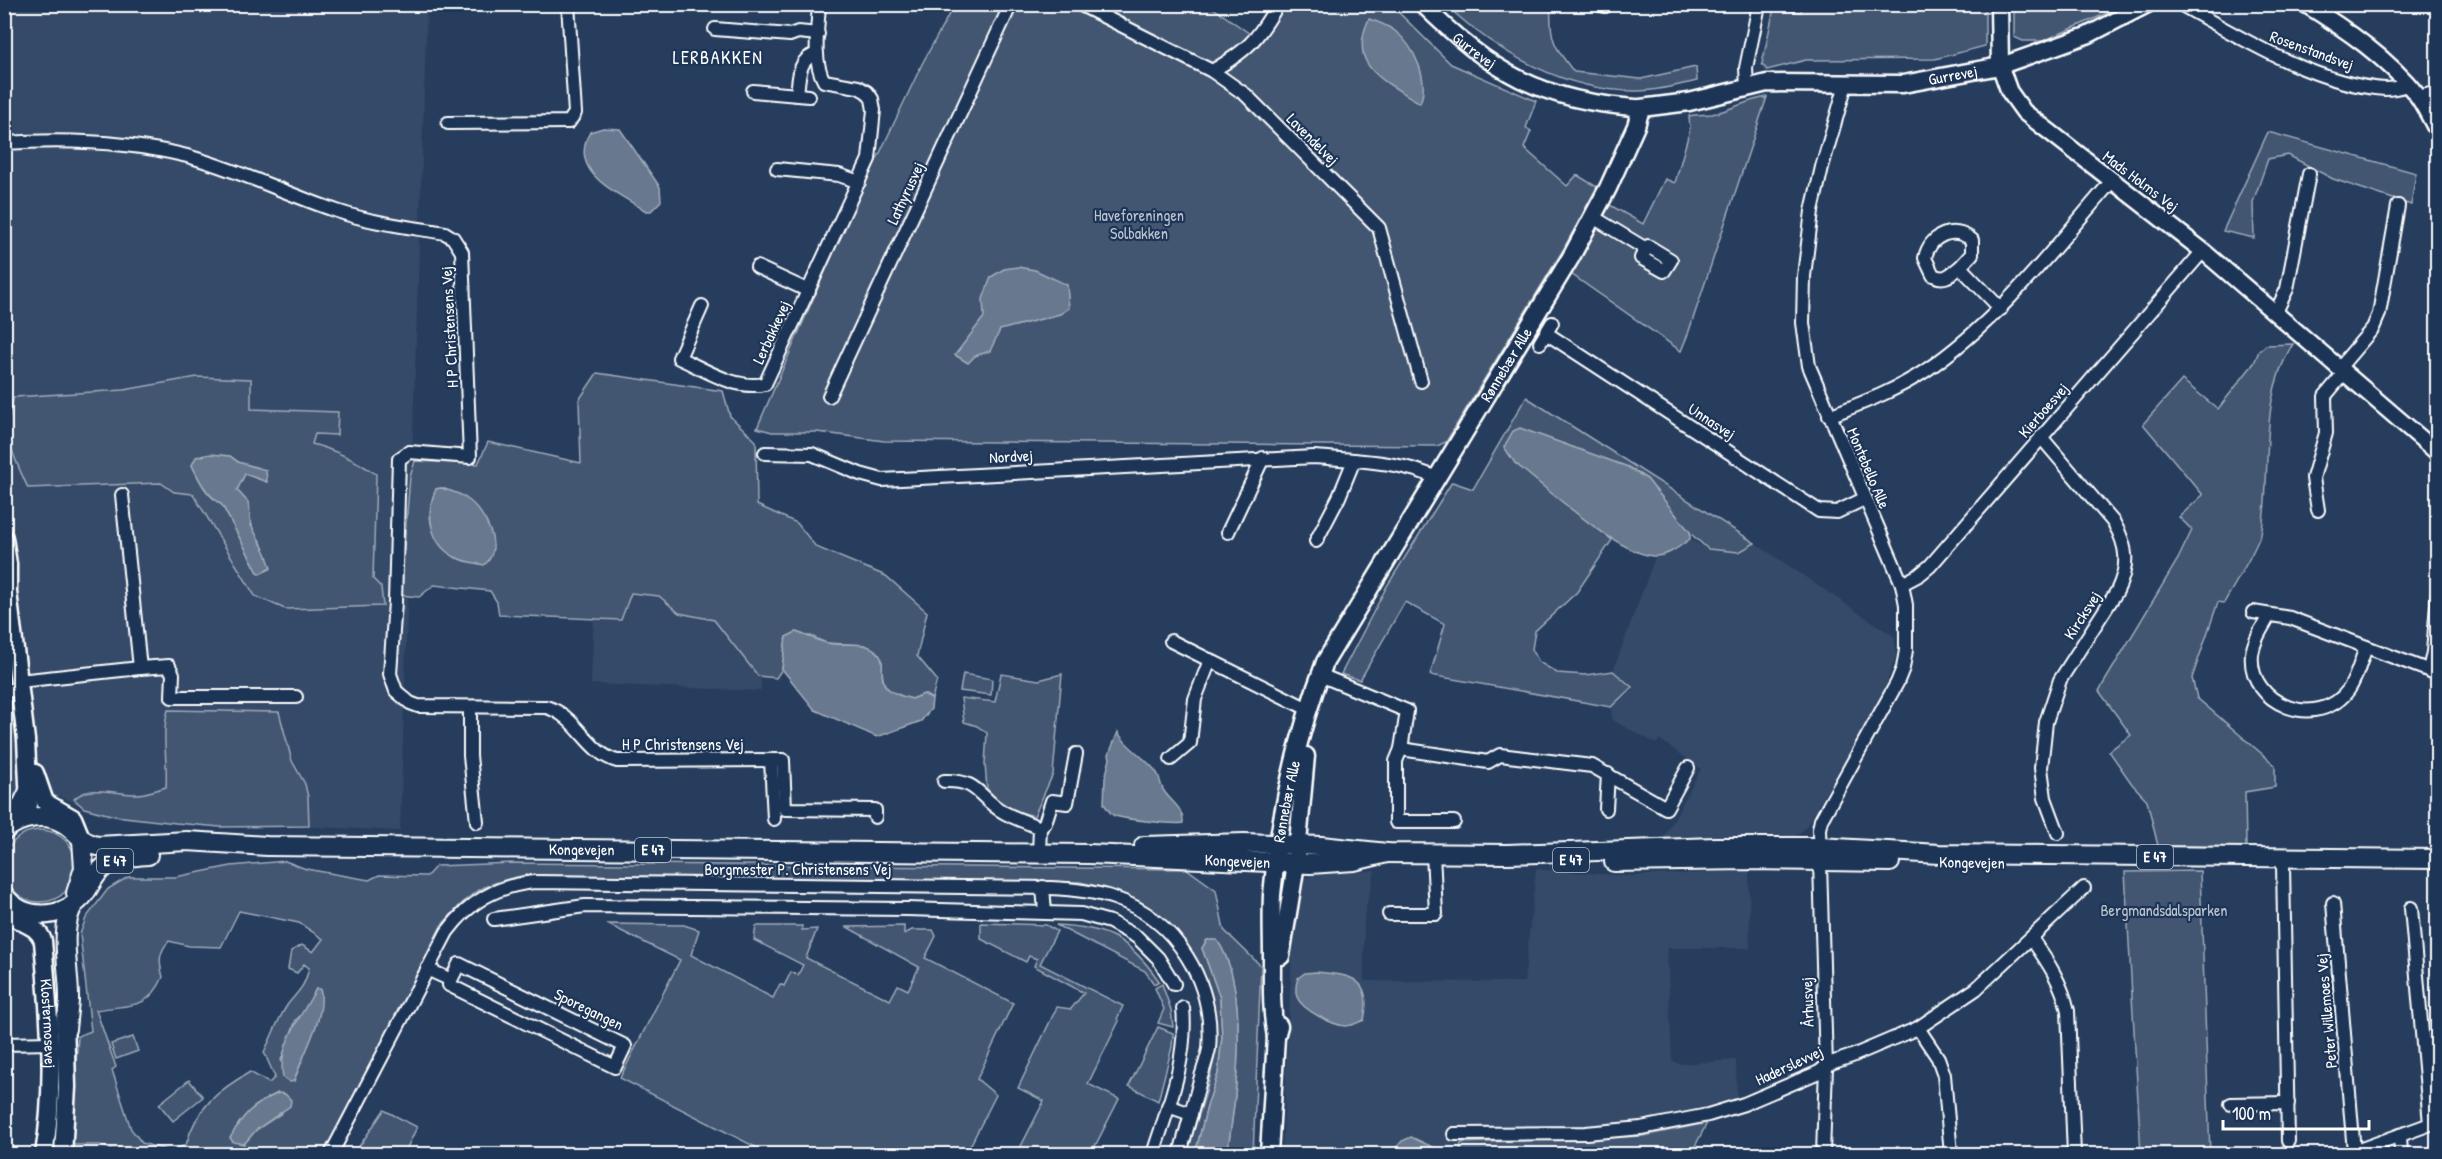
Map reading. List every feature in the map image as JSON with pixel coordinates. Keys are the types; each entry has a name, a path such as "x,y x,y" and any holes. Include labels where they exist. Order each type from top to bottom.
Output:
{"main road":[{"path":"1999,4 2000,66"},
{"name":"Gurrevej","path":"1641,108 1689,102 1747,87 1787,82 1903,84 2000,66"},
{"name":"Rønnebær Alle","path":"1269,1155 1276,1037 1280,1022 1281,907 1307,745 1324,677 1325,662 1438,479 1593,217 1627,148 1641,108"},
{"path":"4,538 8,564 6,592 15,687 37,786 45,802 93,833 107,836 194,833 267,846"},
{"name":"Rønnebær Alle","path":"1276,1037 1272,1014 1272,905 1289,855 1299,743 1308,709 1324,677"},
{"path":"4,843 28,793 26,740"},
{"name":"E 47","path":"14,824 41,817 57,820 69,827 82,840 84,862 81,883 67,908"},
{"path":"73,818 82,840"},
{"name":"Kongevejen","path":"82,840 90,845 98,846 187,841 267,846 1040,853 1120,856 1507,854 1636,863 1747,860 1819,854 2285,861 2438,866"},
{"name":"Kongevejen","path":"1089,854 1120,848 1187,843 1289,855"},
{"name":"Kongevejen","path":"67,908 83,895 98,872 109,864 123,859 267,846"},
{"name":"Kongevejen","path":"2285,861 2438,859"},
{"path":"5,906 14,906 28,913 46,915 67,908 69,1001 66,1029"},
{"name":"Klostermosevej","path":"5,906 41,934 51,1043 50,1118 44,1155"},
{"name":"Klostermosevej","path":"63,1155 67,1087 66,1029"}],"street":[{"path":"448,123 569,122 575,113 568,4"},
{"name":"Lerbakkevej","path":"702,306 679,358 739,385 765,384 869,159 874,110 872,99 867,92 858,87 824,81 820,74 817,54 819,4"},
{"name":"Lathyrusvej","path":"829,396 1011,4"},
{"name":"Lavendelvej","path":"1079,4 1212,71 1246,95 1379,228 1421,381"},
{"path":"1212,71 1242,53 1252,44 1278,4"},
{"name":"Gurrevej","path":"1422,4 1456,37 1478,54 1526,82 1581,101 1641,108"},
{"path":"1598,4 1605,6 1609,4"},
{"path":"1747,87 1746,68 1758,10 1753,4"},
{"name":"Gurrevej","path":"2000,66 2088,34 2148,4"},
{"name":"Rosenstandsvej","path":"2180,4 2267,53 2330,77 2387,89 2438,92"},
{"path":"2311,9 2333,4"},
{"path":"2311,9 2371,51 2413,91 2438,132"},
{"path":"715,29 790,35 798,32 818,34"},
{"path":"753,91 803,95 800,71 808,56 817,54"},
{"name":"Mads Holms Vej","path":"2000,66 2009,91 2024,112 2111,182 2203,251 2438,453"},
{"name":"Montebello Alle","path":"1819,854 1820,823 1897,683 1903,668 1906,650 1906,605 1902,584 1809,366 1803,323 1804,276 1814,204 1846,84"},
{"name":"H P Christensens Vej","path":"4,143 96,142 184,156 249,176 338,211 445,233 453,238 462,252 470,457 409,453 399,459 390,674 396,691 410,703 418,706 546,707 556,710 564,714 600,752 609,759 618,761 771,760"},
{"path":"777,169 839,175 860,182"},
{"path":"2275,314 2287,290 2309,174"},
{"path":"1829,416 1888,392 1924,372 1954,349 2001,309 2111,182"},
{"path":"2318,510 2313,478 2326,433 2325,396 2341,370 2373,328 2379,314 2398,206"},
{"path":"1593,217 1646,249"},
{"name":"Kierboesvej","path":"1902,584 1930,566 2203,251"},
{"name":"Lerbakkevej","path":"757,267 809,291"},
{"path":"1960,267 2001,309"},
{"name":"Unnasvej","path":"1546,333 1819,511 1837,512 1864,499"},
{"name":"Kircksvej","path":"2041,437 2114,523 2127,553 2123,578 2060,680 2046,722 2041,768 2045,798 2058,833"},
{"name":"Nordvej","path":"765,453 812,454 860,474 882,480 1314,457 1353,460 1424,471 1438,479"},
{"path":"1228,532 1263,458"},
{"path":"1316,541 1339,497 1353,460"},
{"path":"122,495 140,668"},
{"path":"2253,612 2290,618 2433,672 2438,592"},
{"path":"2269,616 2254,643 2253,670 2267,694 2277,703 2290,709 2317,710 2340,698 2349,688 2366,647"},
{"path":"1171,641 1308,709"},
{"path":"1171,759 1190,743 1195,699 1210,660"},
{"path":"15,687 140,668 169,666 173,674 172,697 296,698"},
{"path":"1324,677 1407,711 1401,749 1396,762 1396,822 1454,822"},
{"path":"470,707 470,756 477,822"},
{"path":"1401,749 1488,762 1500,755 1592,766 1666,808 1688,768"},
{"path":"1040,853 1040,828 1045,823 1052,801 1067,803 1076,754"},
{"path":"774,819 771,760 783,760 785,809 875,810 875,817"},
{"path":"1606,809 1608,774"},
{"path":"944,781 962,780 970,783 1004,812 1040,828"},
{"path":"1389,914 1436,914 1433,854"},
{"name":"Århusvej","path":"1819,854 1826,1066 1822,1155"},
{"path":"2285,861 2288,1141"},
{"path":"585,906 587,883"},
{"name":"Borgmester P. Christensens Vej","path":"332,1155 447,932 457,918 484,896 517,884 587,883 1043,887 1096,892 1132,906 1164,928 1190,961 1207,1005 1209,1051 1180,1155"},
{"path":"805,885 806,908"},
{"path":"1043,887 1045,912"},
{"name":"Haderslevvej","path":"1454,1134 1586,1133 1641,1128 1708,1115 1744,1104 1819,1072 1826,1066 1918,1028 1976,989 2084,888"},
{"name":"Peter Willemoes Vej","path":"2333,903 2350,1153"},
{"path":"494,919 585,906 1045,912 1096,917 1124,928 1158,958 1174,984"},
{"path":"2350,1153 2434,1122 2411,908"},
{"path":"2031,938 2055,973 2064,992 2068,1011 2074,1155"},
{"name":"Sporegangen","path":"459,964 625,1046 615,1067 449,985 451,980 459,964"},
{"name":"Sporegangen","path":"428,969 451,980"},
{"path":"1153,1155 1181,1059 1185,1026 1182,1008"},
{"path":"1918,1028 1938,1058 1944,1075 1951,1155"},
{"path":"4,1044 51,1043"},
{"path":"2231,1104 2288,1103"},
{"path":"1168,1106 1191,1114"},
{"path":"2400,1135 2401,1155"}],"shaded area":[{"path":"5,5 427,5 400,831 105,817 59,796 13,798 5,806"},
{"path":"1369,19 1395,31 1414,54 1423,84 1420,103 1382,79 1366,61 1362,49 1363,35"},
{"path":"603,128 620,129 660,187 661,201 651,211 646,211 609,188 590,170 585,159 585,146 590,132"},
{"path":"1018,267 1035,270 1067,285 1069,308 1060,314 1000,330 990,351 975,356 968,363 955,355 984,317 983,299 991,277 1004,269"},
{"path":"1520,428 1628,467 1647,479 1690,532 1690,539 1668,553 1653,556 1620,544 1601,532 1515,463 1504,447 1513,431"},
{"path":"211,454 230,456 238,462 266,470 267,482 245,474 237,490 248,502 251,525 271,568 259,574 222,505 204,487 192,465 196,457"},
{"path":"441,488 464,497 474,505 486,521 493,540 493,550 484,565 457,558 441,546 432,528 431,509 436,489"},
{"path":"1690,539 1708,549 1739,552 1755,543 1895,637 1896,656 1883,694 1806,827 1791,838 1662,841 1701,769 1659,739 1657,744 1612,720 1611,707 1632,687 1613,671 1655,557 1671,552"},
{"path":"634,577 688,583 761,670 761,691 591,684 594,611"},
{"path":"796,632 827,643 860,644 872,648 881,658 882,677 888,689 912,699 924,694 932,699 931,709 921,721 877,737 815,710 782,669 786,637"},
{"path":"1118,732 1157,773 1163,789 1181,813 1183,823 1113,815 1104,804 1109,754"},
{"path":"1536,869 1627,876 1749,871 1750,948 1667,948 1672,1059 1678,1064 1736,1060 1737,1097 1705,1107 1707,1123 1691,1154 1282,1154 1292,955 1304,879 1314,874 1375,871 1364,916 1364,981 1524,982"},
{"path":"1207,940 1217,940 1228,961 1237,1014 1237,1075 1227,1154 1195,1154 1218,1074 1222,1037 1220,998 1202,948"},
{"path":"1305,973 1340,975 1357,981 1365,995 1364,1020 1350,1025 1340,1025 1318,1016 1300,1002 1296,995 1298,978"},
{"path":"316,989 320,989 321,1000 317,1023 294,1081 290,1082 283,1077 282,1065 287,1042"},
{"path":"278,1093 285,1094 291,1100 290,1106 256,1130 244,1144 233,1142 230,1138 244,1116 255,1106"},
{"path":"1411,1137 1437,1149 1440,1154 1394,1154 1394,1150 1402,1141"}],"green space":[{"path":"2014,4 2126,5 2043,41 2023,41 2014,37"},
{"name":"Haveforeningen Solbakken","path":"954,5 1209,5 1253,36 1272,5 1391,5 1451,64 1536,101 1526,128 1531,131 1524,148 1567,186 1577,175 1597,187 1563,250 1446,442 1437,446 884,441 817,432 772,432 757,428 841,235 922,64"},
{"path":"1446,5 1551,5 1554,42 1574,72 1641,79 1696,67 1697,81 1638,91 1611,90 1585,85 1559,77 1510,54 1466,23"},
{"path":"1802,5 1985,5 1985,46 1935,59 1806,60 1767,70 1762,64 1774,8 1801,12"},
{"path":"1767,97 1681,351 1571,274 1610,205 1643,224 1665,179 1675,183 1690,129 1689,116 1712,114"},
{"path":"2268,132 2416,173 2411,205 2333,179 2288,155 2268,159 2253,202 2254,238 2223,231"},
{"path":"2293,344 2282,365 2270,410 2265,506 2260,536 2224,603 2218,602 2192,678 2197,698 2275,765 2275,787 2245,792 2246,847 2158,846 2147,800 2132,784 2109,751 2131,735 2099,691 2178,559 2192,530 2179,517 2203,495 2143,424 2182,380 2218,409 2254,363 2259,351 2266,345"},
{"path":"597,373 723,391 730,416 756,441 757,505 797,523 816,547 886,576 927,612 917,656 937,680 932,699 924,694 912,699 895,694 884,682 882,659 864,645 826,643 811,636 786,637 782,669 776,678 758,676 714,620 679,613 659,596 631,593 621,620 499,615 497,602 490,591 434,585 419,597 400,595 410,477 415,461 478,464 488,442 581,463 579,400","holes":["441,488 459,495 472,505 491,535 456,558 436,536 430,519 432,500 436,489"]},
{"path":"197,377 251,379 251,409 338,412 337,435 315,434 312,444 345,456 376,474 373,579 381,587 383,606 285,609 255,596 193,494 174,492 161,483 28,488 13,454 8,433 14,397 124,390","holes":["230,456 267,482 245,474 237,490 249,514 254,533 261,542 270,569 259,574 222,505 208,492 192,465"]},
{"path":"1526,397 1755,543 1739,552 1708,549 1690,533 1647,479 1628,467 1584,452 1515,463 1612,540 1577,592 1535,631 1532,649 1539,662 1557,673 1586,675 1613,671 1632,687 1611,707 1430,675 1445,624 1405,602 1360,680 1341,674 1387,586 1452,482 1473,489"},
{"path":"963,674 992,679 991,695 960,691"},
{"path":"1001,674 1039,680 1062,674 1053,774 1034,816 1006,808 987,789 985,764 987,733 977,726 964,722 961,698 995,702"},
{"path":"168,710 279,712 292,761 305,784 309,826 220,827 115,816 84,808 74,799 88,792 138,794 166,787 165,729"},
{"path":"33,830 47,830 66,840 76,859 76,873 66,892 47,902 33,902 14,892 4,873 4,859 14,840"},
{"path":"285,861 306,869 369,880 379,875 427,876 436,866 513,863 1187,869 1216,890 1224,930 1261,966 1253,1154 1227,1154 1237,1075 1237,1015 1234,986 1228,961 1217,941 1207,940 1202,948 1220,998 1222,1037 1218,1074 1195,1154 1186,1154 1209,1083 1215,1054 1214,1014 1204,975 1180,936 1164,920 1146,907 1104,888 1080,882 528,875 499,881 478,890 461,904 441,926 326,1154 124,1154 100,1145 70,1145 78,1036 91,1031 80,934 86,918 108,889 128,877 175,877 231,866","holes":["239,911 299,923 323,939 313,952 302,945 291,951 288,969 297,973 304,964 309,968 299,991 284,1009 264,1052 275,1077 269,1083 250,1072 218,1093 202,1110 186,1145 169,1151 142,1143 131,1129 112,1070 116,1067 96,1010 128,1006 144,1001 151,996 163,977 160,958 169,941 189,946 221,947","316,989 321,994 318,1020 294,1081 281,1060 296,1020 303,1013","278,1093 282,1113 256,1130 244,1144 231,1138 244,1117"]},
{"name":"Bergmandsdalsparken","path":"2200,871 2210,1154 2141,1154 2125,872"},
{"path":"981,923 1046,925 1057,931 1040,964 1123,1006 1117,1019 1119,1021 1088,1084 1119,1099 1091,1154 1017,1154 1044,1101 1018,1088 1057,1007 1071,1009 1084,993 1034,966 1037,959 1029,956 1026,962 981,939"},
{"path":"607,924 684,925 699,930 691,955 773,998 780,984 784,986 791,972 798,975 803,965 754,940 756,926 802,926 802,930 817,929 806,958 890,1000 898,985 908,990 919,967 847,927 904,926 904,934 912,930 933,930 936,936 925,958 1013,1003 977,1079 996,1095 966,1154 769,1154 620,1078 680,960"},
{"path":"1056,925 1090,929 1116,938 1138,955 1159,981 1154,984 1145,971"},
{"path":"1162,984 1171,1010 1173,1027 1158,1023 1164,1009 1155,988"},
{"path":"1158,1027 1173,1033 1172,1047 1158,1101 1129,1086"},
{"path":"133,1037 138,1051 116,1059 111,1044"},
{"path":"189,1080 203,1097 173,1121 159,1104"},
{"path":"384,1110 417,1127 404,1154 354,1154"},
{"path":"1707,1123 1691,1154 1460,1154 1461,1143 1643,1136"}],"district":[{"name":"LERBAKKEN","path":"718,58"}]}
